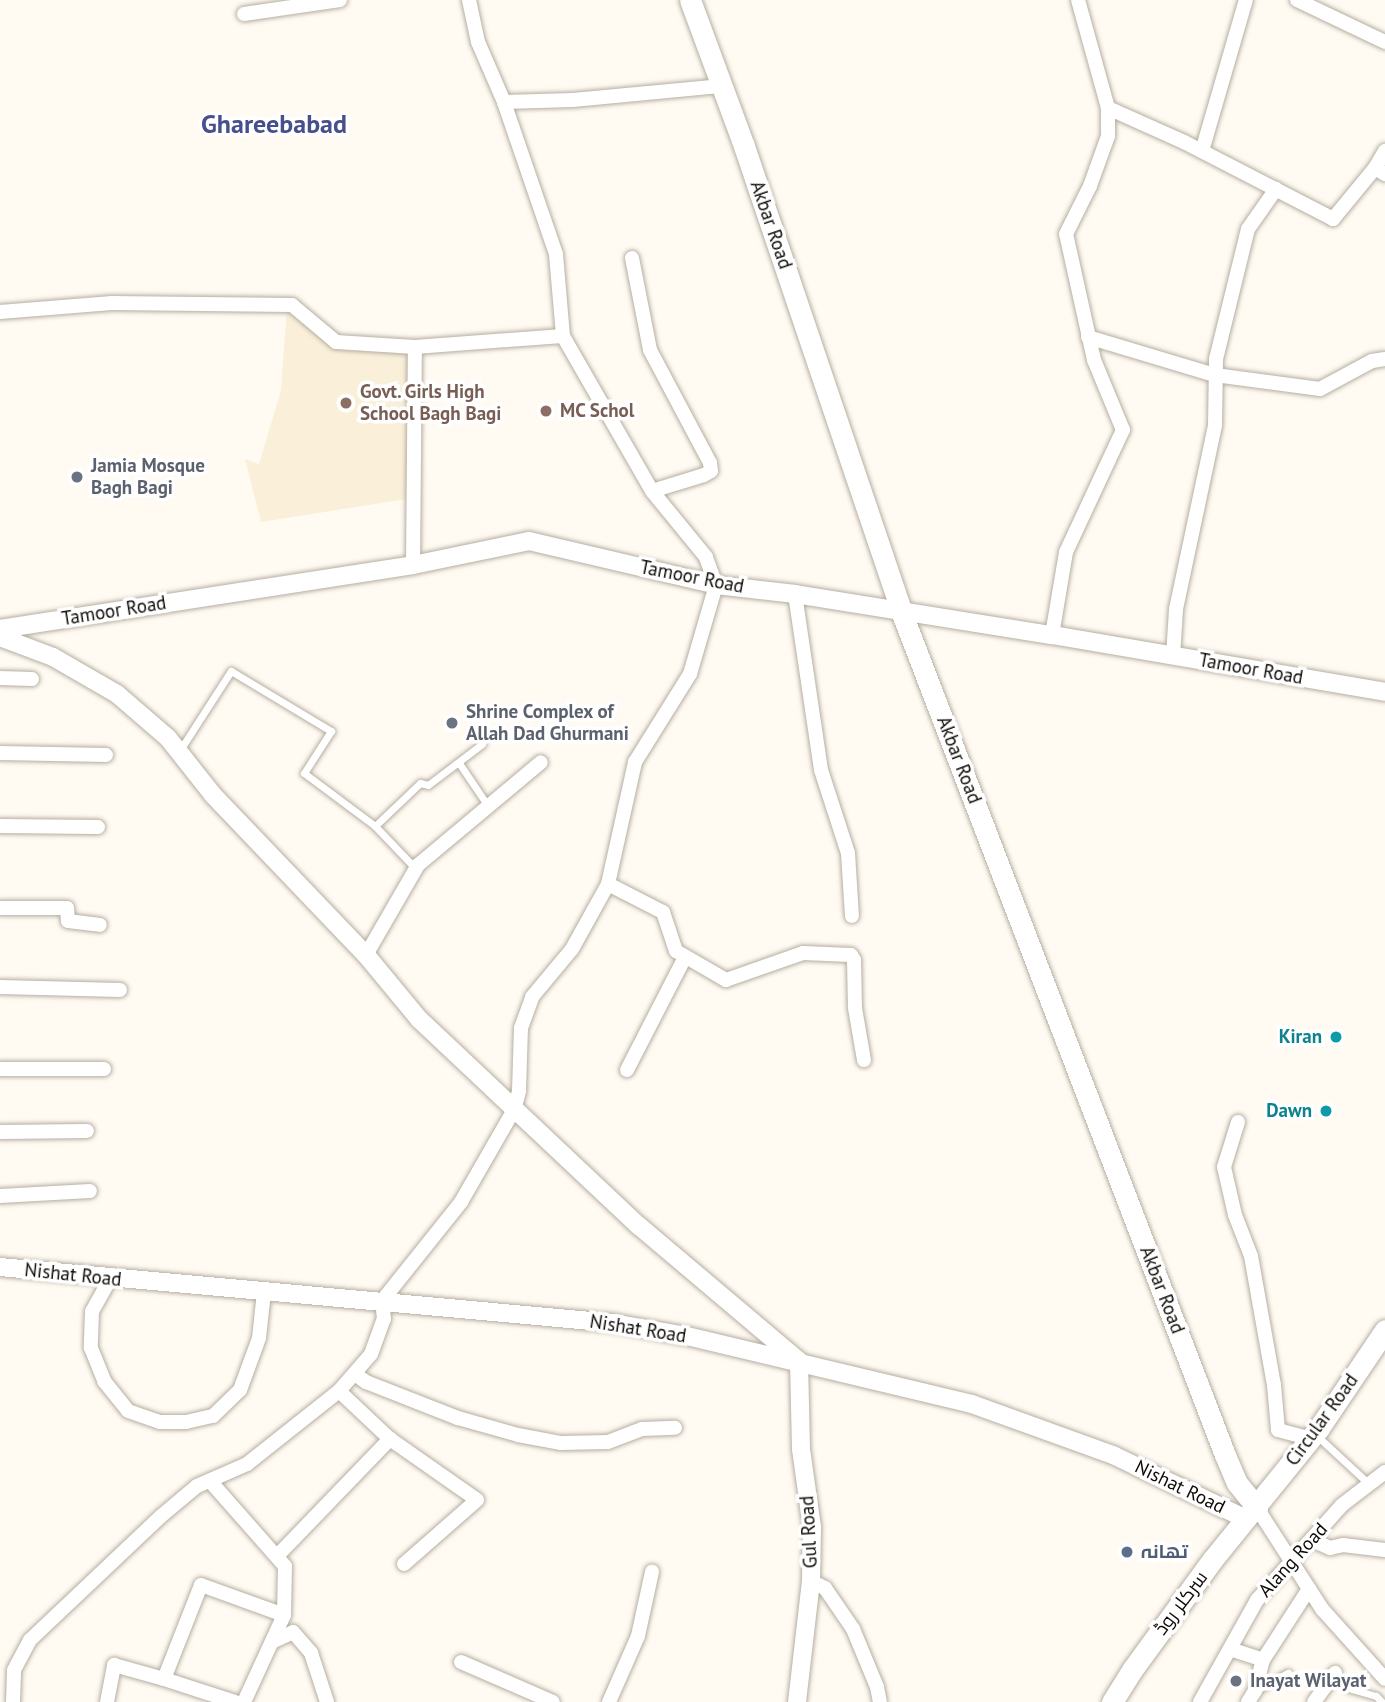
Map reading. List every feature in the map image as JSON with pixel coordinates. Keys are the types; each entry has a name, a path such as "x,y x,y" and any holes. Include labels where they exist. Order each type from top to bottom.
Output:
{"main road":[{"name":"Akbar Road","path":"690,0 722,86 901,611 1225,1455 1251,1513"},
{"name":"Circular Road","path":"1251,1513 1313,1436 1385,1330"},
{"name":"سرکلر روڈ","path":"1112,1702 1132,1670 1251,1513"}],"street":[{"path":"244,14 340,0"},
{"path":"13,1702 14,1670 30,1640 160,1517 197,1486 247,1464 339,1391 371,1354 384,1319 382,1301 461,1202 513,1110 519,1091 521,1028 532,997 572,949 608,884 635,762 690,674 716,585 706,557 652,491 563,336 556,254 504,102 478,42 469,0"},
{"path":"1052,635 1066,552 1123,430 1094,360 1066,234 1090,186 1108,136 1108,108 1078,0"},
{"path":"1202,151 1246,0"},
{"path":"1297,0 1385,42"},
{"path":"504,102 573,100 722,86"},
{"path":"1108,108 1202,151 1333,219 1380,171 1385,150"},
{"path":"1173,656 1177,609 1214,425 1216,359 1248,229 1276,189"},
{"path":"632,258 650,350 710,463 711,471 652,491"},
{"path":"0,312 112,303 292,305 336,342 415,346 563,336"},
{"path":"1088,337 1215,375 1320,389 1371,361 1385,359"},
{"path":"413,565 415,346"},
{"name":"Tamoor Road","path":"0,629 413,565 530,541 716,585 796,594 1385,692"},
{"path":"796,594 821,770 848,853 852,916"},
{"path":"0,638 53,657 117,694 168,738 213,795 366,956 419,1019 639,1226 799,1361"},
{"path":"0,678 32,679"},
{"path":"0,753 106,755"},
{"path":"366,956 416,869 541,762"},
{"path":"0,827 98,827"},
{"path":"608,884 663,912 676,951 726,980 803,953 851,955 855,1008 864,1060"},
{"path":"0,908 67,908 68,922 100,925"},
{"path":"627,1070 685,957"},
{"path":"0,987 120,990"},
{"path":"0,1069 104,1069"},
{"path":"1238,1122 1224,1167 1235,1215 1251,1256 1275,1385 1278,1430 1313,1436"},
{"path":"0,1132 87,1131"},
{"path":"0,1196 90,1191"},
{"name":"Nishat Road","path":"0,1267 612,1323 799,1361 972,1404 1113,1455 1251,1513"},
{"path":"110,1279 92,1311 91,1348 104,1381 128,1410 160,1422 186,1422 213,1416 240,1390 259,1338 264,1292"},
{"name":"Gul Road","path":"797,1702 811,1581 812,1527 801,1449 799,1361"},
{"path":"355,1374 366,1382 457,1418 518,1435 561,1443 608,1442 642,1429 675,1428"},
{"path":"339,1391 390,1439 477,1500 404,1564"},
{"path":"277,1556 390,1439"},
{"name":"Alang Road","path":"1200,1702 1257,1600 1342,1505 1385,1472"},
{"path":"210,1481 285,1566 284,1615 244,1702"},
{"path":"1251,1513 1292,1563 1322,1609 1385,1679"},
{"path":"1312,1540 1330,1548 1343,1545 1385,1550"},
{"path":"609,1702 638,1636 652,1572"},
{"path":"811,1581 825,1588 853,1629 880,1702"},
{"path":"164,1679 201,1585 284,1615"},
{"path":"1252,1697 1263,1660 1310,1590"},
{"path":"274,1641 293,1632 311,1653 327,1702"},
{"path":"1230,1649 1263,1660"},
{"path":"461,1662 553,1702"},
{"path":"107,1702 114,1665 235,1702"},
{"path":"1314,1702 1335,1673"}],"lane":[{"path":"179,752 231,671 331,731 304,773 375,827 416,869"},
{"path":"375,827 420,783 428,785 482,744"},
{"path":"459,764 488,806"},
{"path":"1313,1436 1369,1484"},
{"path":"1252,1697 1288,1673"},
{"path":"1348,1688 1376,1696 1383,1701"}],"shaded area":[{"name":"Govt. Girls High School Bagh Bagi","path":"287,305 336,342 415,347 413,498 261,522 245,459 259,464 281,390"}],"place":[{"name":"Govt. Girls High School Bagh Bagi","path":"346,403"},
{"name":"MC Schol","path":"546,411"},
{"name":"Jamia Mosque Bagh Bagi","path":"77,477"},
{"name":"Shrine Complex of Allah Dad Ghurmani","path":"452,723"},
{"name":"Kiran","path":"1336,1037"},
{"name":"Dawn","path":"1326,1111"},
{"name":"تھانہ","path":"1127,1552"},
{"name":"Inayat Wilayat","path":"1236,1681"}],"district":[{"name":"Ghareebabad","path":"274,124"}]}
